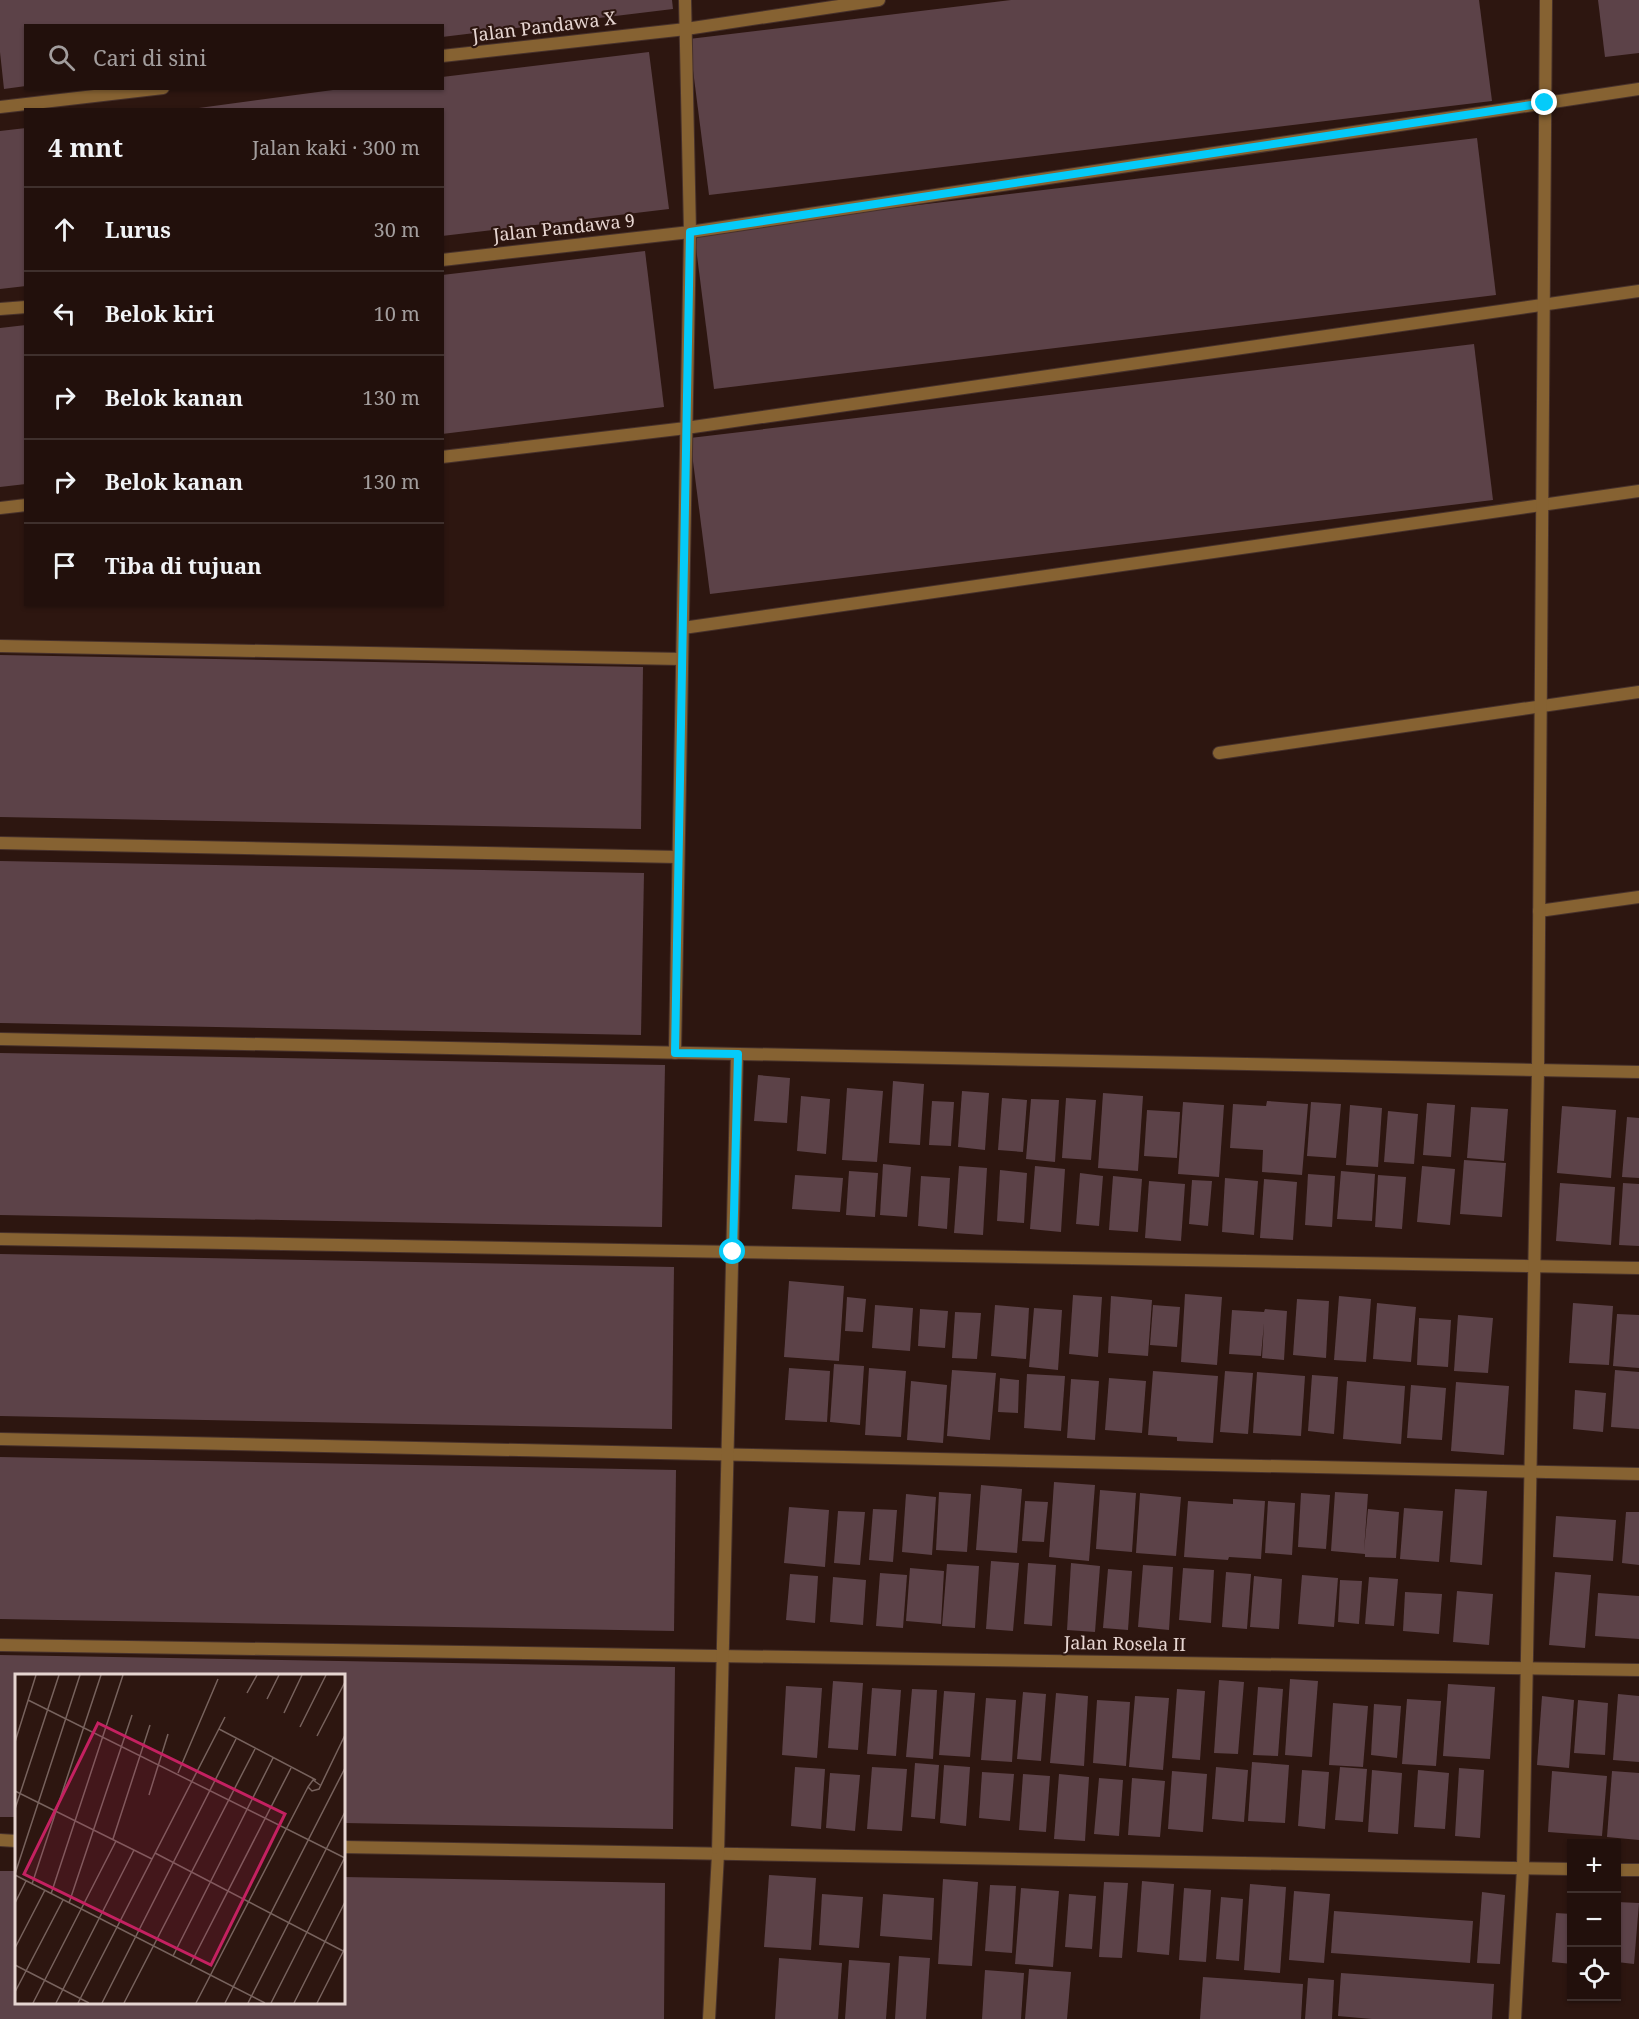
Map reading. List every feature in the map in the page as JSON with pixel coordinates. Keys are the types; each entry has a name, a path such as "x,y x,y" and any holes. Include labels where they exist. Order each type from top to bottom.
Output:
{"street":[{"path":"675,1053 690,232 685,0"},
{"name":"Jalan Pandawa X","path":"444,56 686,28 879,0"},
{"path":"1515,2019 1523,1868 1538,1071 1546,0"},
{"name":"Jalan Pandawa 9","path":"444,260 690,232 1639,89"},
{"path":"0,107 147,90"},
{"path":"444,457 686,428 1639,291"},
{"path":"0,309 24,307"},
{"path":"683,628 1639,491"},
{"path":"0,508 24,505"},
{"path":"0,646 682,659"},
{"path":"1219,753 1639,692"},
{"path":"0,843 678,857"},
{"path":"1539,911 1639,897"},
{"path":"0,1039 1639,1072"},
{"path":"709,2019 718,1854 738,1054"},
{"path":"0,1239 1639,1268"},
{"path":"0,1439 1639,1474"},
{"name":"Jalan Rosela II","path":"0,1645 1639,1670"},
{"path":"0,1840 15,1841"},
{"path":"345,1847 1567,1869"},
{"path":"1621,1870 1639,1870"}],"building":[{"path":"0,0 672,0 673,9 444,37 444,24 24,24 24,86 4,89 0,52"},
{"path":"1011,0 1479,0 1492,101 709,195 689,39"},
{"path":"1598,0 1639,0 1639,53 1605,57"},
{"path":"649,52 669,209 444,236 444,108 199,108 333,90 444,90 444,77"},
{"path":"24,128 24,286 0,289 0,131"},
{"path":"1477,138 1496,295 714,389 694,232"},
{"path":"645,251 664,407 444,434 444,275"},
{"path":"24,325 24,484 0,487 0,328"},
{"path":"1474,344 1493,500 710,594 690,438"},
{"path":"0,655 643,667 641,829 0,817"},
{"path":"0,861 644,873 641,1035 0,1023"},
{"path":"0,1053 665,1065 662,1227 0,1215"},
{"path":"758,1075 790,1078 787,1123 754,1121"},
{"path":"893,1081 924,1084 920,1145 889,1143"},
{"path":"847,1088 883,1091 877,1162 842,1160"},
{"path":"962,1091 989,1093 985,1150 958,1147"},
{"path":"1103,1093 1143,1096 1138,1171 1098,1168"},
{"path":"801,1096 830,1099 826,1154 797,1151"},
{"path":"1002,1098 1027,1100 1023,1152 998,1150"},
{"path":"1066,1098 1096,1100 1091,1160 1062,1158"},
{"path":"1031,1099 1059,1100 1055,1162 1026,1159"},
{"path":"932,1101 954,1102 951,1146 929,1145"},
{"path":"1267,1101 1308,1104 1302,1175 1262,1172 1263,1150 1230,1148 1233,1104 1266,1106"},
{"path":"1183,1102 1224,1105 1219,1177 1178,1174"},
{"path":"1311,1102 1341,1104 1336,1158 1307,1156"},
{"path":"1427,1103 1455,1105 1451,1157 1423,1155"},
{"path":"1350,1105 1382,1108 1378,1167 1346,1165"},
{"path":"1562,1106 1616,1110 1611,1178 1557,1173"},
{"path":"1471,1107 1508,1109 1504,1161 1467,1158"},
{"path":"1147,1110 1180,1112 1177,1158 1144,1156"},
{"path":"1388,1111 1418,1114 1414,1164 1384,1162"},
{"path":"1627,1117 1639,1118 1639,1178 1622,1177"},
{"path":"1464,1160 1506,1163 1502,1217 1460,1214"},
{"path":"883,1164 911,1167 907,1217 880,1215"},
{"path":"959,1166 987,1168 983,1235 954,1233"},
{"path":"1035,1166 1065,1169 1061,1232 1030,1229"},
{"path":"1422,1166 1455,1169 1450,1225 1417,1222"},
{"path":"1000,1170 1027,1173 1024,1223 997,1221"},
{"path":"849,1171 878,1173 875,1217 846,1215"},
{"path":"1341,1171 1375,1174 1372,1221 1337,1219"},
{"path":"1080,1173 1103,1176 1099,1226 1076,1224"},
{"path":"1308,1174 1335,1176 1332,1227 1305,1225"},
{"path":"795,1175 843,1178 840,1212 792,1209"},
{"path":"1378,1175 1406,1177 1402,1229 1375,1227"},
{"path":"921,1176 950,1178 947,1229 918,1226"},
{"path":"1113,1176 1142,1179 1138,1232 1109,1230"},
{"path":"1225,1178 1258,1181 1254,1235 1222,1232"},
{"path":"1264,1179 1297,1182 1293,1240 1260,1238"},
{"path":"1192,1180 1212,1181 1208,1226 1189,1224"},
{"path":"1149,1181 1185,1184 1181,1241 1145,1238"},
{"path":"1560,1183 1615,1187 1611,1245 1556,1241"},
{"path":"1623,1183 1639,1184 1639,1246 1619,1245"},
{"path":"0,1254 674,1267 672,1429 0,1416"},
{"path":"789,1281 844,1286 839,1361 784,1357"},
{"path":"1185,1294 1222,1297 1217,1365 1181,1362"},
{"path":"1073,1295 1102,1297 1098,1357 1069,1354"},
{"path":"1111,1296 1152,1300 1148,1356 1108,1353"},
{"path":"1339,1296 1371,1299 1366,1362 1334,1360"},
{"path":"847,1297 866,1299 863,1332 845,1331"},
{"path":"1297,1299 1329,1301 1326,1358 1293,1355"},
{"path":"1377,1303 1416,1307 1411,1362 1373,1359"},
{"path":"1573,1303 1613,1306 1609,1365 1569,1363"},
{"path":"875,1305 913,1308 910,1351 872,1348"},
{"path":"995,1305 1029,1308 1026,1359 991,1356"},
{"path":"1153,1305 1180,1307 1177,1347 1150,1345"},
{"path":"1034,1308 1062,1310 1058,1370 1029,1367"},
{"path":"920,1309 948,1311 945,1348 918,1346"},
{"path":"1265,1309 1287,1311 1284,1360 1262,1358 1264,1323 1261,1356 1229,1354 1232,1310 1264,1312"},
{"path":"955,1312 981,1313 977,1359 952,1358"},
{"path":"1617,1314 1639,1315 1639,1368 1613,1366"},
{"path":"1458,1315 1493,1318 1488,1373 1454,1371"},
{"path":"1419,1318 1451,1320 1448,1367 1417,1365"},
{"path":"834,1364 864,1366 860,1425 830,1422"},
{"path":"789,1368 830,1371 827,1422 785,1420"},
{"path":"869,1368 906,1371 901,1437 865,1435"},
{"path":"952,1370 996,1373 990,1440 947,1436"},
{"path":"1615,1370 1639,1372 1639,1429 1611,1427"},
{"path":"1153,1371 1218,1376 1213,1443 1177,1441 1177,1437 1148,1435"},
{"path":"1225,1371 1253,1373 1248,1434 1220,1432"},
{"path":"1257,1372 1305,1376 1301,1436 1253,1433"},
{"path":"1027,1374 1065,1376 1061,1431 1024,1428"},
{"path":"1312,1375 1338,1377 1334,1434 1308,1431"},
{"path":"1000,1378 1019,1380 1018,1413 998,1412"},
{"path":"1109,1378 1146,1381 1142,1433 1105,1430"},
{"path":"1071,1379 1099,1381 1095,1440 1067,1438"},
{"path":"911,1381 947,1385 943,1443 907,1440"},
{"path":"1347,1381 1405,1386 1401,1444 1343,1439"},
{"path":"1456,1382 1509,1386 1504,1455 1451,1451"},
{"path":"1411,1385 1446,1388 1442,1440 1407,1438"},
{"path":"1575,1390 1606,1393 1603,1432 1573,1429"},
{"path":"0,1457 676,1470 674,1631 0,1619"},
{"path":"1054,1482 1095,1485 1089,1561 1049,1557"},
{"path":"981,1485 1022,1489 1017,1553 976,1550"},
{"path":"1455,1489 1487,1491 1482,1565 1450,1562"},
{"path":"1100,1490 1136,1493 1132,1552 1096,1549"},
{"path":"939,1492 971,1494 967,1552 936,1550"},
{"path":"1335,1492 1368,1494 1364,1551 1368,1509 1399,1512 1396,1558 1365,1557 1365,1554 1331,1551"},
{"path":"1140,1493 1181,1497 1176,1556 1136,1553"},
{"path":"1301,1493 1330,1495 1326,1549 1298,1547"},
{"path":"906,1494 936,1497 932,1555 902,1552"},
{"path":"1233,1499 1265,1501 1261,1559 1229,1557 1228,1560 1184,1557 1188,1501 1233,1504"},
{"path":"1025,1501 1048,1502 1044,1542 1022,1541"},
{"path":"1268,1501 1295,1503 1292,1555 1265,1553"},
{"path":"789,1507 829,1510 825,1567 784,1563"},
{"path":"1404,1508 1443,1511 1439,1562 1400,1559"},
{"path":"873,1509 897,1510 893,1562 869,1560"},
{"path":"838,1511 865,1512 860,1565 834,1563"},
{"path":"1626,1512 1639,1512 1639,1565 1622,1563"},
{"path":"1556,1516 1616,1520 1613,1561 1553,1557"},
{"path":"991,1561 1019,1563 1013,1631 986,1629"},
{"path":"1028,1563 1056,1565 1052,1626 1024,1624"},
{"path":"1071,1563 1100,1566 1095,1632 1067,1630"},
{"path":"947,1564 979,1566 975,1628 942,1626"},
{"path":"1143,1565 1173,1567 1169,1630 1138,1627"},
{"path":"910,1568 944,1571 941,1624 906,1621"},
{"path":"1183,1568 1214,1570 1211,1623 1179,1620"},
{"path":"1108,1569 1132,1571 1128,1630 1103,1628"},
{"path":"1226,1572 1251,1574 1247,1629 1222,1627"},
{"path":"1555,1572 1591,1575 1585,1648 1549,1645"},
{"path":"880,1573 907,1575 903,1628 876,1626"},
{"path":"790,1574 818,1576 815,1623 786,1620"},
{"path":"1302,1575 1338,1578 1334,1627 1298,1624"},
{"path":"1254,1576 1282,1579 1279,1629 1250,1627"},
{"path":"833,1577 866,1580 863,1625 830,1622"},
{"path":"1369,1577 1398,1579 1394,1626 1365,1624"},
{"path":"1340,1580 1362,1581 1359,1624 1338,1622"},
{"path":"1457,1591 1493,1594 1489,1645 1453,1642"},
{"path":"1405,1592 1442,1594 1439,1634 1403,1631"},
{"path":"1598,1593 1639,1596 1639,1639 1595,1636"},
{"path":"0,1655 675,1667 673,1829 345,1823 345,1674 15,1674 15,1817 0,1817"},
{"path":"1290,1679 1318,1681 1312,1757 1285,1755"},
{"path":"1219,1680 1244,1682 1238,1754 1214,1753"},
{"path":"833,1681 863,1683 858,1750 828,1748"},
{"path":"1448,1684 1495,1687 1490,1759 1443,1756"},
{"path":"786,1686 822,1688 817,1758 782,1755"},
{"path":"1258,1687 1283,1689 1278,1756 1253,1755"},
{"path":"872,1688 901,1690 896,1756 867,1754"},
{"path":"912,1689 937,1690 933,1759 906,1757"},
{"path":"1177,1689 1205,1691 1200,1760 1172,1758"},
{"path":"944,1691 975,1693 970,1757 939,1755"},
{"path":"1023,1692 1046,1694 1041,1761 1017,1759"},
{"path":"1056,1693 1088,1696 1084,1766 1050,1763"},
{"path":"1618,1694 1639,1696 1639,1762 1613,1760"},
{"path":"1135,1696 1169,1698 1163,1770 1129,1767"},
{"path":"1542,1696 1574,1700 1569,1768 1537,1765"},
{"path":"986,1698 1016,1700 1012,1762 981,1760"},
{"path":"1407,1699 1441,1701 1436,1766 1402,1764"},
{"path":"1097,1700 1130,1702 1126,1766 1093,1763"},
{"path":"1578,1700 1608,1703 1605,1755 1574,1753"},
{"path":"1333,1703 1368,1706 1363,1767 1329,1765"},
{"path":"1374,1704 1401,1706 1397,1758 1371,1755"},
{"path":"1252,1762 1289,1765 1285,1823 1248,1821"},
{"path":"915,1763 939,1765 935,1819 911,1817"},
{"path":"944,1765 970,1767 966,1826 940,1823"},
{"path":"795,1767 825,1769 821,1829 791,1826"},
{"path":"872,1767 907,1769 902,1831 867,1829"},
{"path":"1216,1767 1248,1770 1244,1822 1212,1819"},
{"path":"1340,1767 1367,1769 1363,1822 1335,1820"},
{"path":"1459,1768 1484,1770 1480,1838 1455,1836"},
{"path":"1302,1770 1329,1772 1325,1829 1298,1826"},
{"path":"1372,1770 1402,1773 1398,1834 1368,1832"},
{"path":"1418,1770 1449,1773 1445,1829 1414,1827"},
{"path":"1172,1771 1207,1774 1203,1832 1168,1829"},
{"path":"1552,1771 1607,1776 1602,1836 1548,1832"},
{"path":"1612,1771 1639,1773 1639,1840 1607,1837"},
{"path":"982,1772 1014,1774 1010,1821 979,1818"},
{"path":"830,1773 860,1775 855,1831 826,1828"},
{"path":"1023,1774 1050,1776 1046,1832 1019,1830"},
{"path":"1059,1774 1089,1777 1085,1841 1054,1839"},
{"path":"1099,1778 1123,1780 1119,1836 1094,1834"},
{"path":"1132,1778 1165,1781 1160,1837 1128,1835"},
{"path":"0,1871 15,1871 15,2004 345,2004 345,1877 665,1883 664,2019 0,2019"},
{"path":"769,1875 816,1878 811,1950 764,1947"},
{"path":"943,1879 978,1882 972,1966 938,1964"},
{"path":"1142,1881 1174,1884 1169,1955 1137,1952"},
{"path":"1104,1882 1128,1883 1122,1958 1099,1957"},
{"path":"1250,1884 1286,1887 1280,1973 1244,1970"},
{"path":"990,1885 1016,1886 1012,1953 985,1951"},
{"path":"1021,1888 1059,1891 1053,1967 1015,1964"},
{"path":"1184,1888 1211,1890 1206,1962 1179,1960"},
{"path":"1294,1891 1330,1894 1324,1963 1289,1960"},
{"path":"1482,1892 1505,1895 1500,1964 1477,1963"},
{"path":"822,1894 863,1897 859,1948 819,1945"},
{"path":"883,1894 934,1898 932,1940 880,1936"},
{"path":"1069,1894 1096,1896 1092,1949 1065,1947"},
{"path":"1221,1897 1243,1899 1239,1961 1216,1959"},
{"path":"1621,1902 1639,1903 1634,1964 1621,1962"},
{"path":"1334,1911 1473,1921 1470,1963 1331,1953"},
{"path":"1556,1913 1567,1914 1567,1964 1552,1962"},
{"path":"899,1956 930,1958 926,2019 895,2019"},
{"path":"779,1958 842,1963 838,2019 775,2019"},
{"path":"849,1960 890,1963 886,2019 845,2019"},
{"path":"1029,1969 1071,1972 1067,2019 1025,2019"},
{"path":"985,1970 1024,1973 1021,2019 982,2019"},
{"path":"1341,1973 1494,1984 1492,2019 1372,2019 1338,2016"},
{"path":"1203,1977 1303,1984 1301,2019 1200,2019"},
{"path":"1308,1978 1334,1980 1332,2019 1305,2019"}],"route":[{"path":"733,1252 738,1054 675,1053 690,232 1545,103"}]}
